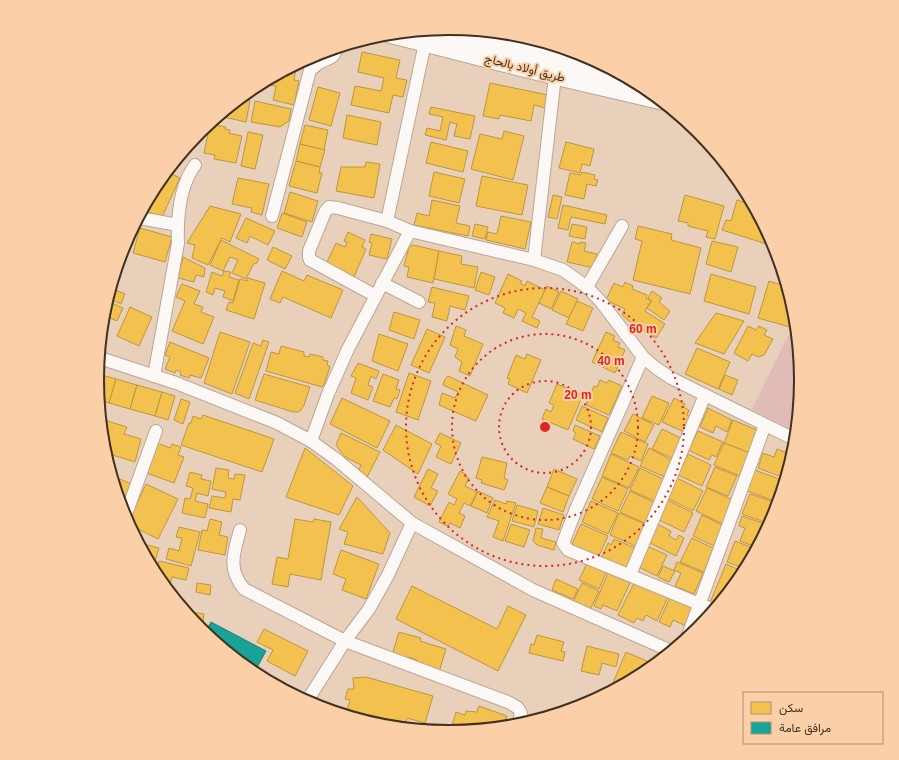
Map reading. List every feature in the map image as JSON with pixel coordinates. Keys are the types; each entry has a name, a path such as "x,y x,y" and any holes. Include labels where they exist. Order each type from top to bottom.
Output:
{"main road":[{"name":"طريق أولاد بالحاج","path":"429,36 560,62 606,73"},
{"name":"طريق أولاد بالحاج","path":"482,37 522,44 560,62 641,93"}],"street":[{"path":"387,221 429,36"},
{"path":"272,216 310,70 319,63 330,59 332,55"},
{"path":"534,260 560,62"},
{"path":"154,376 178,243 178,225 184,186 195,165"},
{"path":"376,296 310,260 309,255 325,212 329,207 387,221 410,231 534,260 563,270 586,287 602,303 643,357 656,368 672,378 790,437"},
{"path":"144,219 178,225"},
{"path":"586,287 622,226"},
{"path":"310,441 328,394 346,355 410,231"},
{"path":"382,283 419,302"},
{"path":"643,357 576,509 563,543 568,550 708,608"},
{"path":"105,360 204,393 277,423 310,441 336,459 412,523 533,590 666,649"},
{"path":"630,575 705,395"},
{"path":"692,625 765,425"},
{"path":"129,506 156,431"},
{"path":"310,696 369,609 388,575 412,523"},
{"path":"240,530 235,551 233,569 238,582 244,589 346,641 510,703 518,708 521,713 520,717"}],"shaded area":[{"path":"790,332 791,332 794,357 794,403 791,430 752,409"}],"building: سكن":[{"path":"467,36 495,38 513,41 511,48 467,37"},
{"path":"362,52 400,60 396,78 407,80 403,97 393,95 389,113 351,105 355,86 381,91 384,78 358,72"},
{"path":"296,72 294,80 299,81 294,105 273,100 276,86 270,85"},
{"path":"490,83 548,95 545,108 534,105 531,121 500,115 499,119 483,116"},
{"path":"318,87 340,93 331,126 309,120"},
{"path":"247,100 250,101 246,122 226,118"},
{"path":"255,101 291,109 289,121 280,127 251,122"},
{"path":"431,107 475,116 470,139 454,136 457,124 450,122 446,140 425,135 427,128 440,131 443,117 429,114"},
{"path":"347,115 381,122 377,145 343,138"},
{"path":"217,125 226,127 225,129 230,130 229,133 242,136 236,163 214,159 215,155 204,153 208,134"},
{"path":"305,125 328,130 324,150 300,144"},
{"path":"504,131 524,136 513,180 471,169 480,134 502,139"},
{"path":"248,132 263,135 255,169 241,166"},
{"path":"431,142 468,151 463,172 426,163"},
{"path":"566,142 594,149 590,166 582,164 580,173 559,168"},
{"path":"300,144 325,150 320,167 296,161"},
{"path":"296,161 320,167 319,173 322,173 317,193 289,186"},
{"path":"366,162 380,164 374,198 336,191 341,167 365,167"},
{"path":"434,172 465,179 459,203 429,196"},
{"path":"582,172 595,175 594,179 598,180 596,186 587,184 584,199 565,195 570,173 581,175"},
{"path":"173,175 180,178 162,217 148,212"},
{"path":"482,176 528,185 522,215 476,206"},
{"path":"238,178 269,184 262,215 251,212 252,208 232,204"},
{"path":"290,192 318,201 312,222 284,213"},
{"path":"553,195 562,197 557,219 548,217"},
{"path":"685,195 724,206 715,239 706,237 708,231 688,226 688,223 678,221"},
{"path":"432,200 460,206 456,223 470,226 468,236 414,225 417,213 429,216"},
{"path":"737,200 745,202 759,227 766,244 722,230 726,220 731,221"},
{"path":"563,205 607,215 605,224 571,217 568,230 558,228"},
{"path":"210,206 241,214 230,242 222,238 208,265 192,258 195,245 187,243"},
{"path":"282,213 307,222 302,237 277,228"},
{"path":"501,216 531,222 525,249 486,240 488,232 497,234"},
{"path":"246,218 275,231 268,245 250,236 247,243 236,238"},
{"path":"475,224 488,227 485,239 472,236"},
{"path":"572,224 587,227 585,239 569,236"},
{"path":"638,226 672,234 671,240 701,248 690,294 633,280 642,241 635,239"},
{"path":"140,228 172,237 165,262 133,253"},
{"path":"348,232 365,240 362,247 366,249 354,277 326,264 336,243 345,247 347,242 344,241"},
{"path":"371,234 392,239 387,259 369,255 372,243 369,242"},
{"path":"221,240 259,259 256,264 254,263 246,279 232,273 238,260 230,257 223,271 210,265"},
{"path":"712,241 738,247 731,272 706,264"},
{"path":"572,242 580,244 580,242 586,243 584,251 597,254 594,268 567,262"},
{"path":"413,245 439,251 433,283 407,277 409,267 404,266 409,247"},
{"path":"273,247 292,256 285,269 267,260"},
{"path":"439,251 462,256 461,264 478,267 474,288 434,279"},
{"path":"183,257 205,268 204,277 196,275 194,282 178,278"},
{"path":"224,271 231,272 229,277 239,280 233,301 223,297 225,291 215,288 213,295 206,292 212,272 222,276"},
{"path":"282,271 304,281 307,275 343,290 331,318 283,297 280,303 270,299"},
{"path":"481,272 495,277 489,295 475,290"},
{"path":"508,274 522,281 520,283 525,286 527,281 545,290 532,317 540,321 537,328 522,321 526,313 518,309 514,318 503,313 505,308 495,303"},
{"path":"711,274 756,287 749,314 704,301"},
{"path":"248,278 265,283 254,319 226,310 229,302 233,303 240,279 247,281"},
{"path":"769,281 781,285 781,291 783,292 791,327 758,318"},
{"path":"625,282 633,286 632,289 647,295 646,298 651,301 645,311 665,324 656,338 634,325 622,315 625,309 606,300 614,283 623,287"},
{"path":"182,284 200,291 194,304 203,307 201,312 214,317 203,344 172,331 185,301 176,297"},
{"path":"547,286 559,292 551,309 539,303"},
{"path":"432,287 469,296 465,310 450,306 447,321 432,317 435,303 428,302"},
{"path":"116,290 125,294 121,304 114,301"},
{"path":"561,291 578,299 569,318 552,310"},
{"path":"652,291 662,298 659,302 670,311 664,320 647,308 652,301 648,298"},
{"path":"577,301 593,308 583,331 566,324"},
{"path":"113,304 123,308 117,321 110,318"},
{"path":"130,307 152,317 139,346 117,336"},
{"path":"394,312 420,320 414,339 389,330"},
{"path":"716,313 744,321 724,354 695,343"},
{"path":"456,326 466,330 464,336 483,344 470,376 459,371 462,362 455,357 458,349 450,345"},
{"path":"748,326 756,330 759,326 767,330 764,335 773,339 764,355 758,357 752,354 748,361 734,353"},
{"path":"427,329 445,337 429,373 411,365"},
{"path":"220,332 250,342 232,394 204,383"},
{"path":"606,332 615,336 613,340 620,343 618,347 625,350 615,373 592,362"},
{"path":"379,334 408,344 398,371 372,361"},
{"path":"263,340 269,342 249,399 235,393 253,343 261,346"},
{"path":"170,342 209,358 201,378 190,375 189,378 180,375 181,372 176,370 175,373 165,369 170,357 165,355"},
{"path":"281,346 304,352 304,356 309,357 310,354 323,357 323,360 328,361 327,365 330,366 324,385 322,387 266,371 271,352 279,354"},
{"path":"697,348 730,362 718,389 685,374"},
{"path":"527,354 541,360 527,393 508,384 510,379 507,378 516,355 525,359"},
{"path":"358,363 379,371 376,379 371,376 368,385 373,387 368,400 351,393 356,378 351,376"},
{"path":"409,373 431,381 418,420 396,412"},
{"path":"264,374 310,387 301,410 298,412 293,412 255,400"},
{"path":"383,374 399,380 396,389 400,390 397,399 394,398 390,407 373,401"},
{"path":"725,375 738,380 732,395 719,389"},
{"path":"104,376 116,379 109,403 105,402"},
{"path":"448,376 488,395 476,421 439,405 442,393 455,398 458,392 443,385"},
{"path":"116,379 137,385 130,409 109,403"},
{"path":"600,380 607,383 609,380 622,386 609,415 586,405 594,386 597,387"},
{"path":"557,384 583,395 568,430 542,419 546,409 551,412 554,405 549,403"},
{"path":"137,385 162,392 155,416 130,409"},
{"path":"162,392 175,396 168,420 155,416"},
{"path":"652,396 669,403 659,425 642,418"},
{"path":"342,398 390,421 377,448 330,424"},
{"path":"674,398 685,404 683,407 689,410 687,415 693,418 686,433 662,422"},
{"path":"181,399 190,402 183,424 174,420"},
{"path":"582,406 608,418 602,432 576,420"},
{"path":"708,408 732,420 727,432 716,426 713,433 700,427"},
{"path":"633,414 654,425 645,442 624,431"},
{"path":"203,415 274,439 262,472 181,445 193,416 201,419"},
{"path":"733,420 757,430 750,453 724,443"},
{"path":"107,421 127,427 124,434 141,439 135,462 113,455"},
{"path":"396,425 432,444 418,474 383,450"},
{"path":"575,425 600,436 594,449 573,439 576,433 573,431"},
{"path":"662,429 683,439 674,459 652,449"},
{"path":"698,431 723,442 716,457 712,455 709,460 688,450"},
{"path":"621,432 648,444 641,461 630,456 628,460 611,453"},
{"path":"341,433 380,452 367,477 358,472 361,465 345,457 336,445"},
{"path":"440,433 461,443 451,464 436,457 441,446 435,443"},
{"path":"155,442 170,448 172,444 181,447 178,455 184,457 174,483 144,472"},
{"path":"724,443 750,453 740,476 714,465"},
{"path":"305,448 353,486 339,515 286,497"},
{"path":"649,448 675,462 667,478 640,466"},
{"path":"777,449 787,453 781,477 758,468 763,453 774,457"},
{"path":"611,454 639,467 629,488 602,476"},
{"path":"688,454 711,465 702,486 678,475"},
{"path":"482,457 507,463 504,478 508,480 504,490 481,483 482,480 476,478"},
{"path":"715,467 737,476 728,496 706,487"},
{"path":"216,468 229,470 228,478 234,479 235,474 245,475 240,500 233,499 231,512 209,508 212,496 225,498 226,492 212,489"},
{"path":"640,468 667,481 657,502 630,490"},
{"path":"428,469 438,474 431,488 438,491 430,506 414,497"},
{"path":"554,469 577,479 569,496 547,487"},
{"path":"755,470 780,479 773,500 747,491"},
{"path":"460,471 465,474 464,476 469,478 465,486 477,492 470,506 464,503 459,513 465,516 460,528 450,523 448,526 439,522 449,502 454,505 457,499 448,494"},
{"path":"190,472 202,475 201,479 211,481 208,496 197,493 195,501 208,504 205,518 182,513 185,498 190,499 193,488 186,486"},
{"path":"602,477 628,489 618,511 592,499"},
{"path":"677,478 703,491 693,511 667,498"},
{"path":"119,479 131,484 125,496"},
{"path":"146,484 178,499 158,539 138,529 132,514"},
{"path":"547,487 569,496 563,512 540,503"},
{"path":"707,488 733,500 723,524 696,511"},
{"path":"478,491 493,498 487,513 471,506"},
{"path":"630,491 657,504 647,524 620,512"},
{"path":"750,494 772,501 764,522 742,514"},
{"path":"357,497 390,533 383,554 344,544 348,532 339,529"},
{"path":"495,500 506,504 507,501 516,503 503,541 493,537 499,521 487,517"},
{"path":"667,500 693,513 684,532 657,519"},
{"path":"591,501 618,513 608,534 582,522"},
{"path":"517,505 538,511 534,527 512,521"},
{"path":"543,508 564,515 559,530 538,524"},
{"path":"619,513 647,525 638,547 610,535"},
{"path":"702,515 722,525 714,546 693,536"},
{"path":"742,516 763,523 752,546 740,541 745,528 739,526"},
{"path":"210,519 222,522 219,535 228,537 225,555 198,550 202,530 207,531"},
{"path":"295,519 313,522 314,519 331,522 321,580 290,574 288,587 272,584 277,557 288,559"},
{"path":"511,524 530,530 524,547 505,541"},
{"path":"581,524 608,536 598,558 571,546"},
{"path":"657,524 671,531 669,536 676,540 679,535 684,538 676,556 648,542"},
{"path":"179,527 200,532 191,566 166,559 169,548 179,551 182,538 176,537"},
{"path":"536,528 543,529 541,538 556,542 554,550 537,545 533,541"},
{"path":"692,538 713,548 704,572 680,562"},
{"path":"614,539 635,548 626,569 601,559 608,543 611,545"},
{"path":"735,541 751,547 739,567 727,562"},
{"path":"147,545 159,548 156,560"},
{"path":"647,546 667,555 657,576 637,566"},
{"path":"341,550 379,564 366,599 342,590 346,579 333,574"},
{"path":"159,561 189,568 186,580 172,577 171,583 158,564"},
{"path":"588,561 607,570 599,589 579,580"},
{"path":"677,562 703,573 694,594 675,586 681,573 674,570"},
{"path":"726,564 738,569 723,590 710,606 709,605"},
{"path":"663,566 675,571 669,582 658,577"},
{"path":"608,573 630,583 617,611 603,605 601,609 594,606"},
{"path":"556,579 578,589 573,599 552,590"},
{"path":"635,581 668,597 657,621 646,615 643,621 637,618 634,623 618,615"},
{"path":"197,583 211,585 210,595 196,592"},
{"path":"582,583 599,591 590,610 573,602"},
{"path":"412,586 497,629 508,606 526,615 498,671 396,619"},
{"path":"670,598 694,609 686,626 673,620 670,627 659,622"},
{"path":"195,613 204,614 203,621"},
{"path":"264,629 308,651 295,676 267,661 273,650 257,642"},
{"path":"399,632 421,638 420,641 446,649 439,672 416,666 417,660 409,657 409,660 392,655"},
{"path":"537,635 564,642 561,651 565,652 563,661 529,653 531,644 534,645"},
{"path":"587,646 619,654 616,667 602,663 599,675 581,671"},
{"path":"626,652 649,662 622,679 613,684"},
{"path":"366,677 433,696 425,723 407,718 406,722 404,722 347,709 350,700 345,699 348,689 354,689 353,678"},
{"path":"479,706 507,716 505,720 495,722 452,725 456,712 465,715 466,711 477,712"}],"building: مرافق عامة":[{"path":"211,622 266,651 257,667 239,654 209,626"}]}
